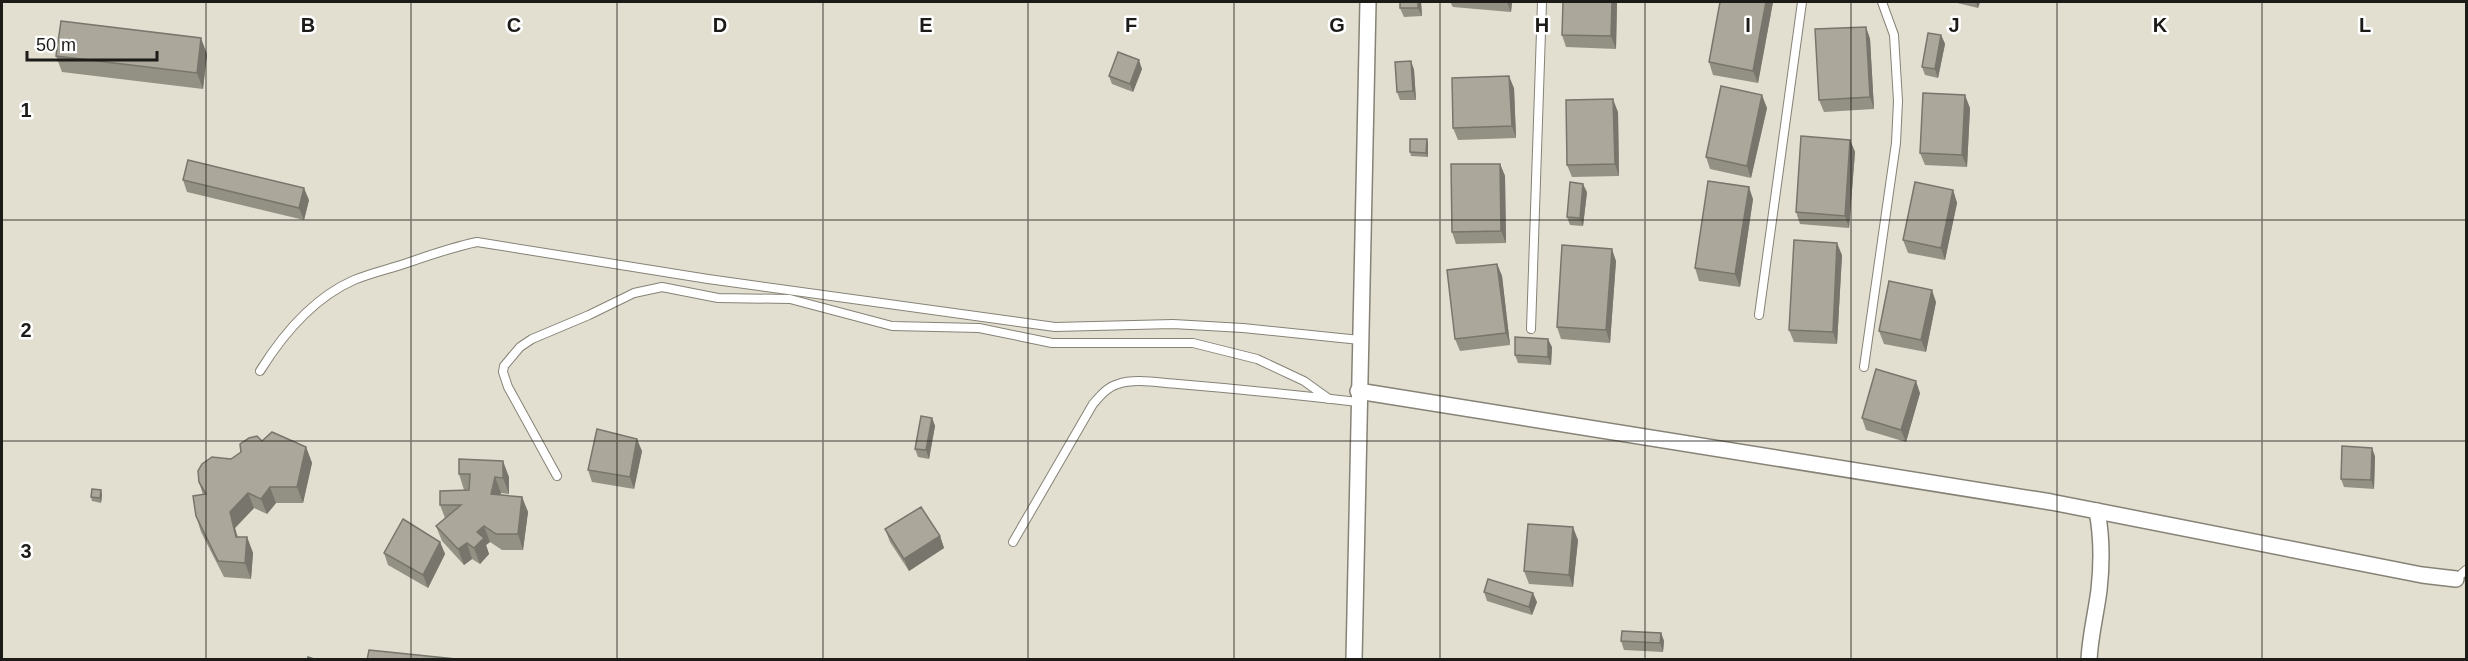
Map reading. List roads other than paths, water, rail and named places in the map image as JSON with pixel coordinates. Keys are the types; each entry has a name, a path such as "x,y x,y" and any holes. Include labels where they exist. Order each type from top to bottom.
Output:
{"street":[{"path":"1354,660 1368,2"},
{"path":"1358,396 1831,466 2097,511 2422,575 2461,575"},
{"path":"2089,660 2101,554 2097,511"}],"lane":[{"path":"1531,329 1542,2"},
{"path":"1759,315 1802,2"},
{"path":"1864,367 1897,122 1894,35 1882,2"},
{"path":"260,371 281,338 309,310 333,292 354,280 448,248 477,242 708,279 1055,327 1173,324 1243,328 1360,340"},
{"path":"557,476 508,387 503,372 504,366 520,347 532,339 590,315 634,293 651,288 673,288 718,298 790,299 892,326 978,328 1052,343 1193,343 1257,358 1304,381 1329,399"},
{"path":"1013,542 1093,404 1102,394 1117,384 1126,382 1179,384 1329,399 1358,396"}]}
